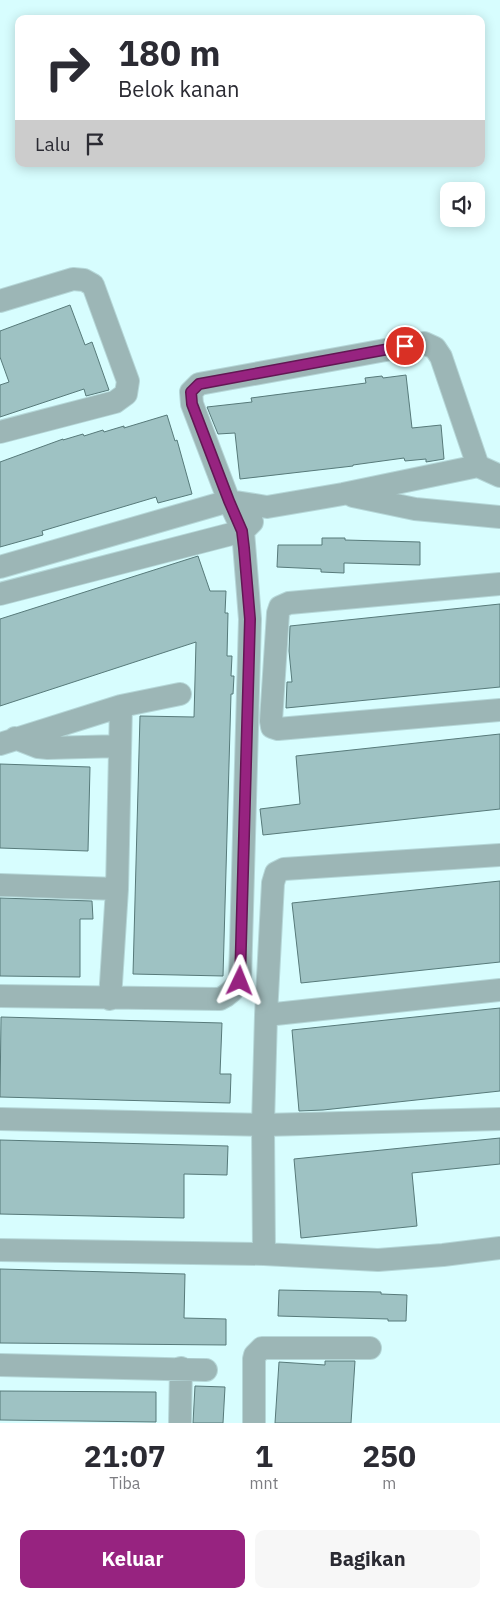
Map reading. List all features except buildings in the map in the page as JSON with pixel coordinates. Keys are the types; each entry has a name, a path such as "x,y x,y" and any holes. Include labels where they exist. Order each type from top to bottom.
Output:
{"street":[{"path":"0,301 73,279 84,280 93,285 128,381 126,394 115,402 0,432"},
{"path":"0,996 220,999 234,990 240,981 250,619 242,531 192,404 191,392 199,384 424,343 434,348 441,357 478,466"},
{"path":"0,567 229,501 268,507 343,494 478,466 500,476"},
{"path":"343,494 415,509 500,518"},
{"path":"0,594 242,531 268,507"},
{"path":"500,584 289,603 280,607 278,613 271,721 272,727 278,729 500,710"},
{"path":"7,741 121,706 180,694"},
{"path":"110,999 117,889 121,706"},
{"path":"7,741 48,748 120,746"},
{"path":"264,1254 263,1125 266,1015 273,883 276,873 284,869 500,855"},
{"path":"0,885 117,889"},
{"path":"266,1015 500,990"},
{"path":"0,1119 263,1125 500,1119"},
{"path":"0,1250 264,1254 378,1260 500,1248"},
{"path":"254,1423 254,1359 255,1355 262,1348 370,1348"},
{"path":"0,1365 206,1370"},
{"path":"180,1423 181,1368"}],"route":[{"path":"240,981 250,619 242,531 192,404 191,392 199,384 405,346"}]}
